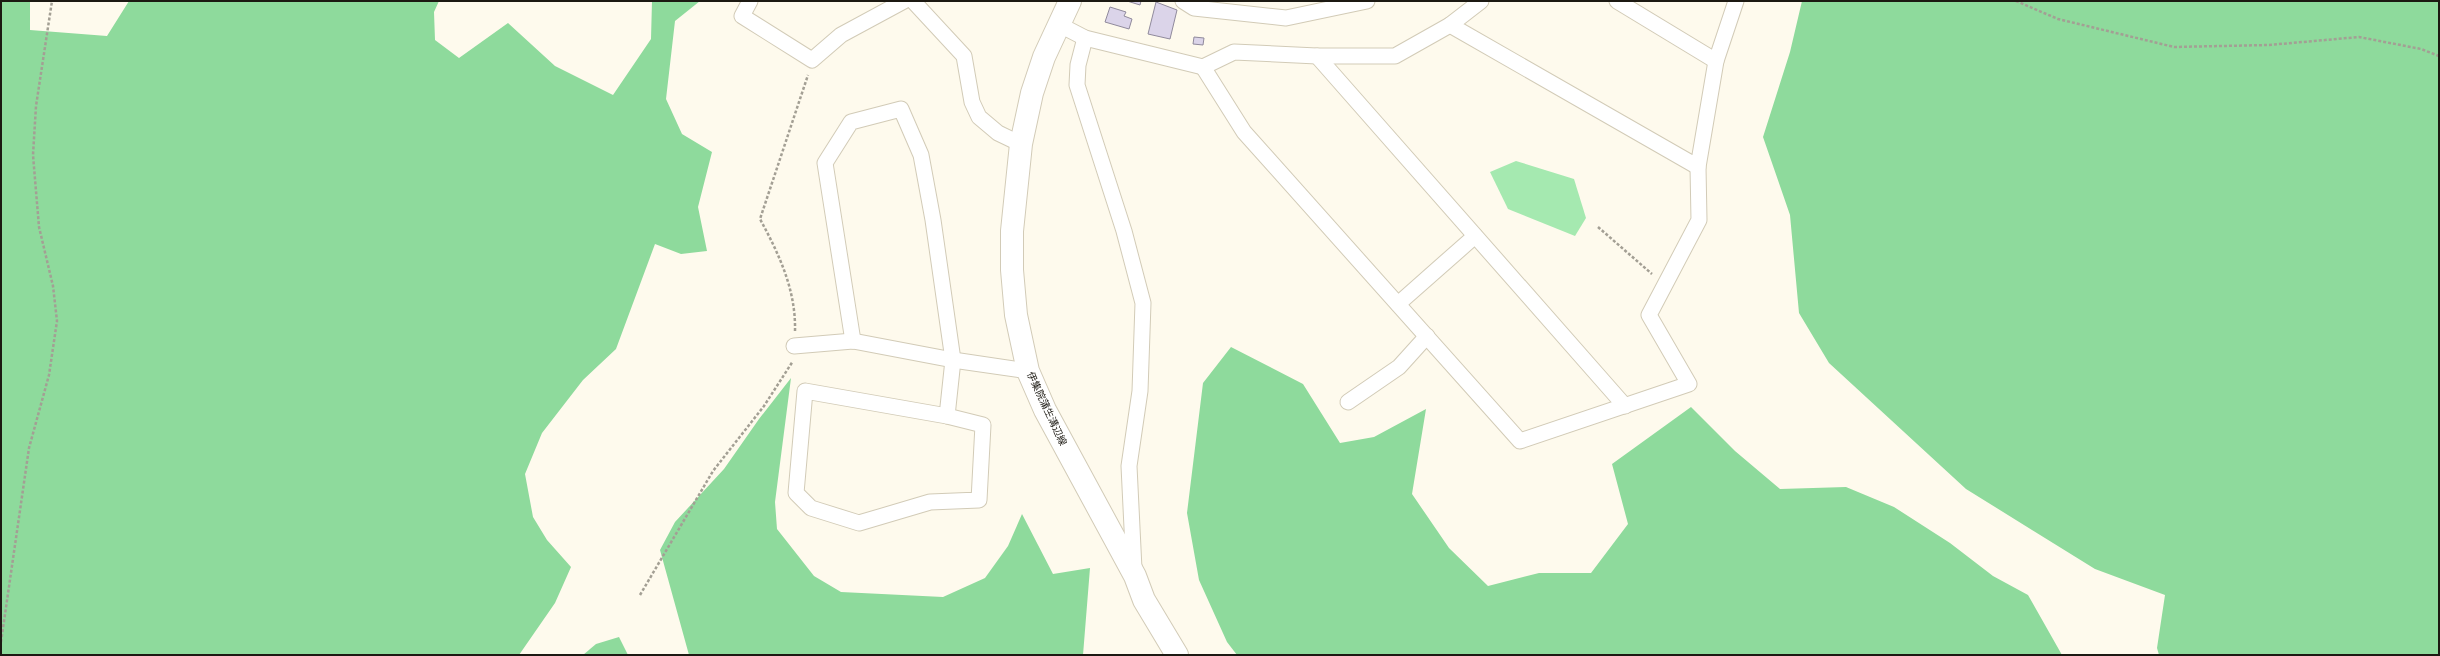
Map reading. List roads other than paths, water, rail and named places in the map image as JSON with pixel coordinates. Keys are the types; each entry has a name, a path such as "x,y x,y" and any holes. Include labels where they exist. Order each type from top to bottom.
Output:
{"main road":[{"name":"伊集院蒲生溝辺線","path":"1070,1 1058,24 1032,93 1022,144 1012,231 1012,270 1016,315 1028,371 1064,448 1135,576 1144,600 1177,655"}],"street":[{"path":"750,1 742,16 812,60 841,35 904,1"},
{"path":"913,1 964,56 972,102 979,117 998,133 1022,144"},
{"path":"1183,1 1194,8 1286,18 1367,1"},
{"path":"1058,24 1085,38 1203,67 1234,52 1317,56 1395,56 1450,25 1481,1"},
{"path":"1617,1 1716,61"},
{"path":"1203,67 1244,132 1520,441 1689,384 1648,315 1699,220 1698,167 1716,61 1736,1"},
{"path":"1450,25 1698,167"},
{"path":"1085,38 1078,65 1077,85 1124,231 1143,303 1140,391 1129,466 1135,576"},
{"path":"1317,56 1625,406"},
{"path":"853,341 825,163 851,122 901,109 921,155 954,360 947,416"},
{"path":"1398,304 1476,236"},
{"path":"1348,402 1398,367 1427,336"},
{"path":"794,346 853,341 954,360 1028,371"},
{"path":"805,391 947,416 983,425 979,500 930,502 859,523 811,508 796,493 805,391"}]}
